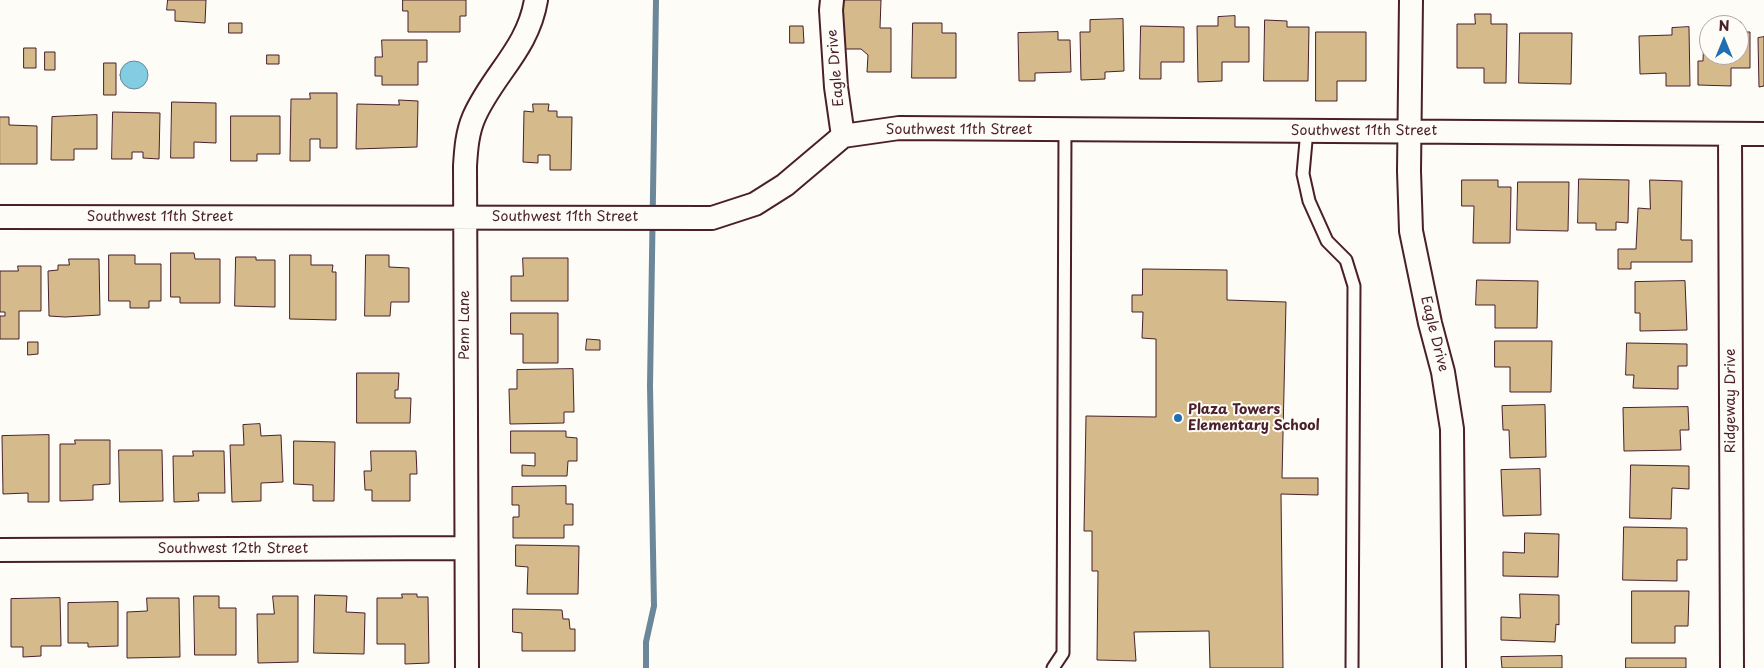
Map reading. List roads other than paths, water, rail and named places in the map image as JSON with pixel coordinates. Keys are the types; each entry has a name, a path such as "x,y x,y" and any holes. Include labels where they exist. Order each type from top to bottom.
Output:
{"street":[{"name":"Penn Lane","path":"467,668 465,166 468,137 474,118 489,88 526,35 534,16 536,0"},
{"name":"Eagle Drive","path":"832,0 836,87 843,136"},
{"name":"Eagle Drive","path":"1411,0 1408,171 1411,231 1428,314 1443,372 1452,429 1454,668"},
{"name":"Southwest 11th Street","path":"0,218 712,218 755,204 785,185 843,136 899,128 1764,134"},
{"name":"Ridgeway Drive","path":"1730,134 1732,668"},
{"name":"Southwest 12th Street","path":"0,550 466,548"}],"lane":[{"path":"1054,668 1063,653 1065,130"},
{"path":"1307,130 1303,174 1309,201 1327,241 1346,260 1354,286 1352,668"}],"water":[{"path":"134,61 144,65 148,75 144,85 134,89 124,85 120,75 124,65"}],"waterway":[{"path":"646,668 646,642 654,606 650,386 656,0"}],"place":[{"name":"Plaza Towers Elementary School","path":"1178,418"}]}
